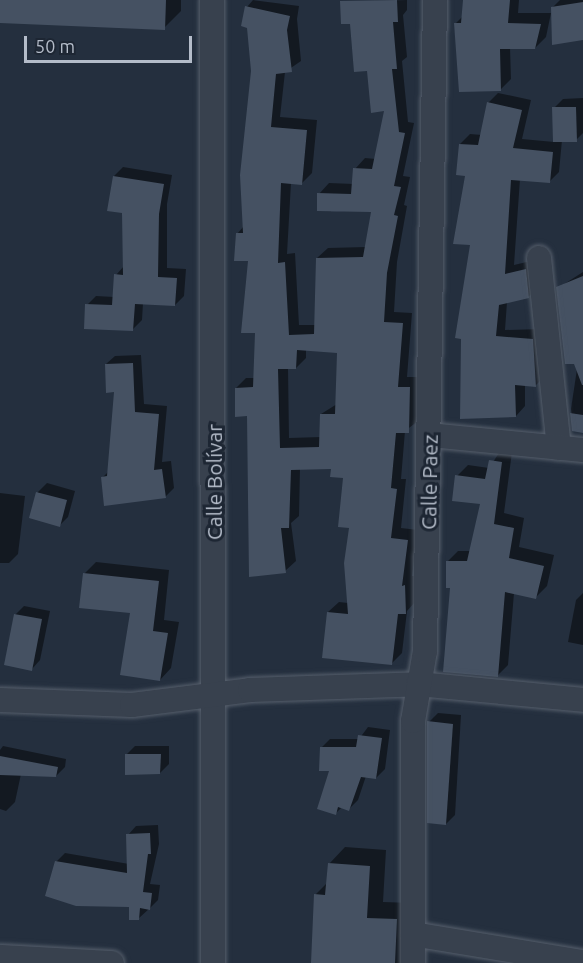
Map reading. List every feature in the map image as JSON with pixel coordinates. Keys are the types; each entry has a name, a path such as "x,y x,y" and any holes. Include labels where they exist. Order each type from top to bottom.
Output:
{"street":[{"name":"Calle Bolívar","path":"212,0 213,963"},
{"name":"Calle Paez","path":"413,963 413,721 425,651 435,0"},
{"path":"430,435 571,449 538,258"},
{"path":"0,700 132,705 322,685 418,684 583,700"},
{"path":"413,934 583,962"},
{"path":"0,957 112,963"}],"building":[{"path":"0,0 166,0 165,30 0,23"},
{"path":"397,0 398,22 393,22 397,69 392,69 399,132 405,133 394,186 401,187 394,215 398,216 387,273 384,322 403,323 398,387 410,387 409,433 396,433 391,488 397,489 391,538 408,540 402,586 405,585 406,614 398,614 392,665 322,658 327,612 348,614 344,563 349,528 338,527 343,478 330,477 331,469 291,470 289,528 281,528 286,573 249,577 247,416 235,417 235,388 253,387 255,333 241,333 248,261 234,261 236,233 243,233 240,175 251,71 247,28 241,26 245,6 290,16 287,30 292,72 276,74 271,127 307,130 302,185 281,183 278,263 285,262 289,335 314,334 316,258 363,257 371,212 317,211 317,193 351,194 353,168 372,169 384,111 371,113 367,71 354,72 350,24 341,24 340,1","holes":["297,350 337,353 335,414 320,414 319,447 280,448 278,369 296,369"]},
{"path":"463,0 510,0 508,23 541,24 535,49 500,49 501,91 459,92 454,23 461,23"},
{"path":"583,2 583,40 552,45 551,7"},
{"path":"487,102 522,110 513,148 553,152 550,183 511,180 505,274 526,269 529,298 499,305 496,336 533,339 536,387 515,385 516,417 460,419 461,339 455,338 470,245 453,244 465,176 456,175 459,144 478,145"},
{"path":"552,107 576,107 577,142 553,142"},
{"path":"113,176 164,184 159,214 158,277 177,278 175,306 135,304 133,331 84,329 85,304 112,305 114,274 123,275 122,213 107,211"},
{"path":"583,276 582,385 574,364 565,364 556,287"},
{"path":"133,363 135,412 159,414 154,470 162,469 166,498 104,506 101,477 107,476 114,392 106,393 105,364"},
{"path":"570,413 583,415 583,433 572,431"},
{"path":"489,460 502,462 494,524 514,528 509,558 544,566 536,599 505,592 498,677 443,672 450,588 446,588 446,561 467,561 480,504 452,501 455,475 485,479"},
{"path":"36,492 67,500 60,527 29,518"},
{"path":"83,573 159,581 153,631 168,633 160,681 120,675 130,613 79,608"},
{"path":"14,614 42,619 32,671 4,665"},
{"path":"427,721 453,724 446,825 427,823"},
{"path":"358,735 382,738 376,779 361,777 349,811 338,807 336,815 317,809 329,771 319,771 320,747 356,747"},
{"path":"125,754 161,754 160,774 125,775"},
{"path":"0,756 58,767 56,777 0,775"},
{"path":"150,833 151,854 148,854 143,892 152,893 150,910 140,908 139,920 129,920 129,907 76,906 45,896 55,861 127,873 126,834"},
{"path":"328,863 370,866 367,918 397,919 395,963 311,963 314,894 325,895"}]}
